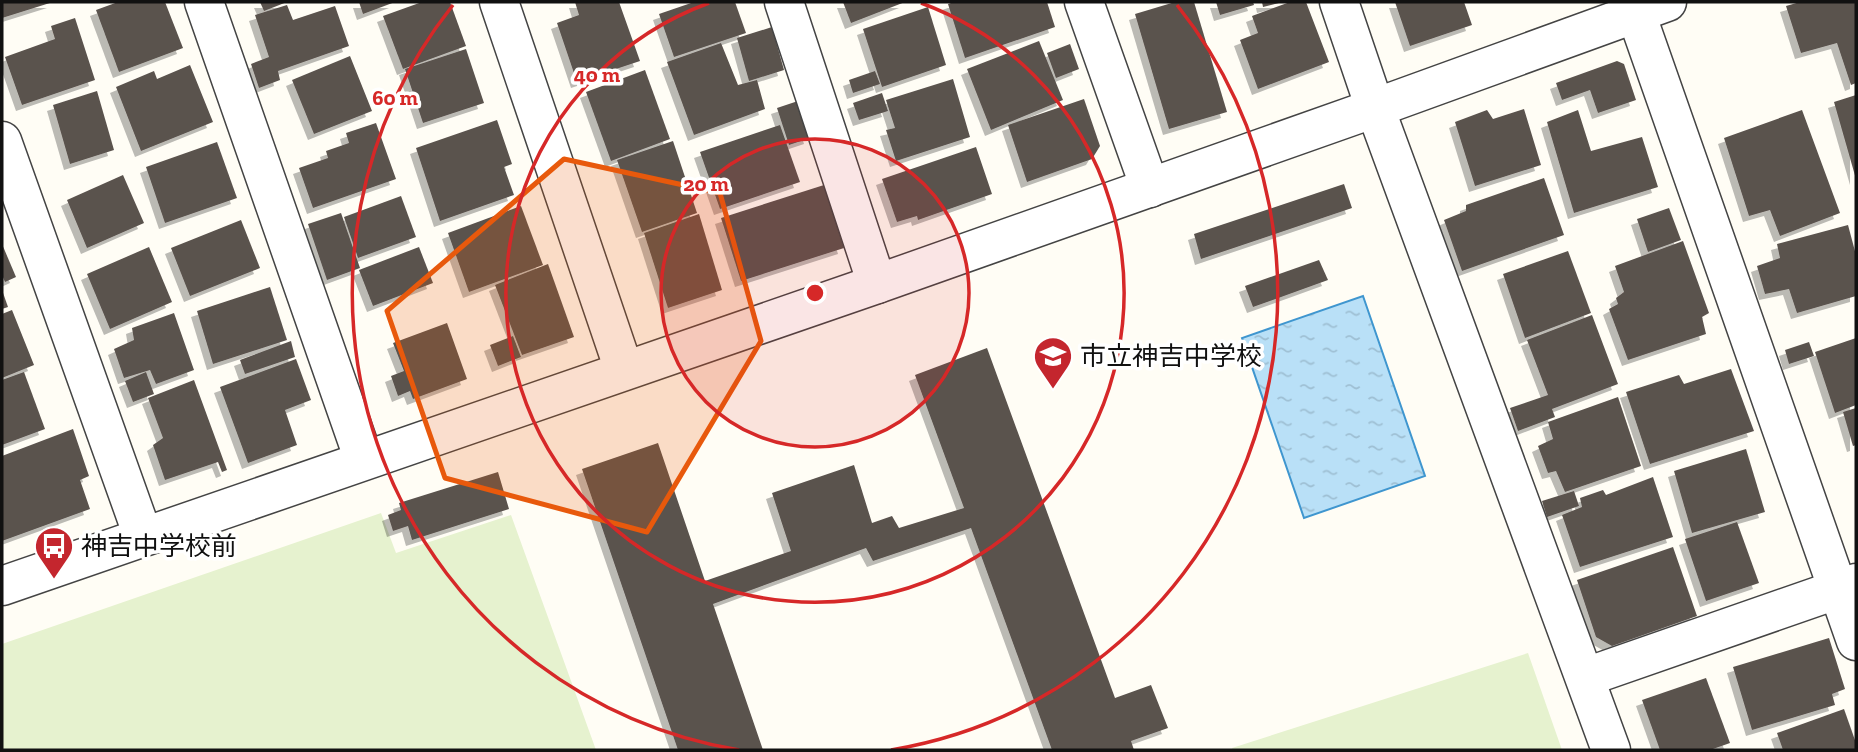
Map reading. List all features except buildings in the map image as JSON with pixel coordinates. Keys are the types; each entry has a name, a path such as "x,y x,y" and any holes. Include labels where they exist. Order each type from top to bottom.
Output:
{"street":[{"path":"204,2 363,460"},
{"path":"499,2 624,370"},
{"path":"785,2 877,284"},
{"path":"1084,2 1150,188"},
{"path":"1339,2 1375,108 1611,750"},
{"path":"2,586 1150,188 1375,108 1645,6 1847,586 1856,641"},
{"path":"2,141 143,536"},
{"path":"1586,677 1847,586"}],"highlighted area":[{"path":"564,159 720,193 761,341 647,532 445,478 387,311"}],"green space":[{"path":"381,513 396,553 511,515 596,750 2,750 2,644"},
{"path":"1528,653 1562,750 1232,748"}],"water":[{"path":"1363,296 1425,476 1304,518 1242,338"}],"place":[{"name":"市立神吉中学校","path":"1053,390"},
{"name":"神吉中学校前","path":"54,580"}]}
